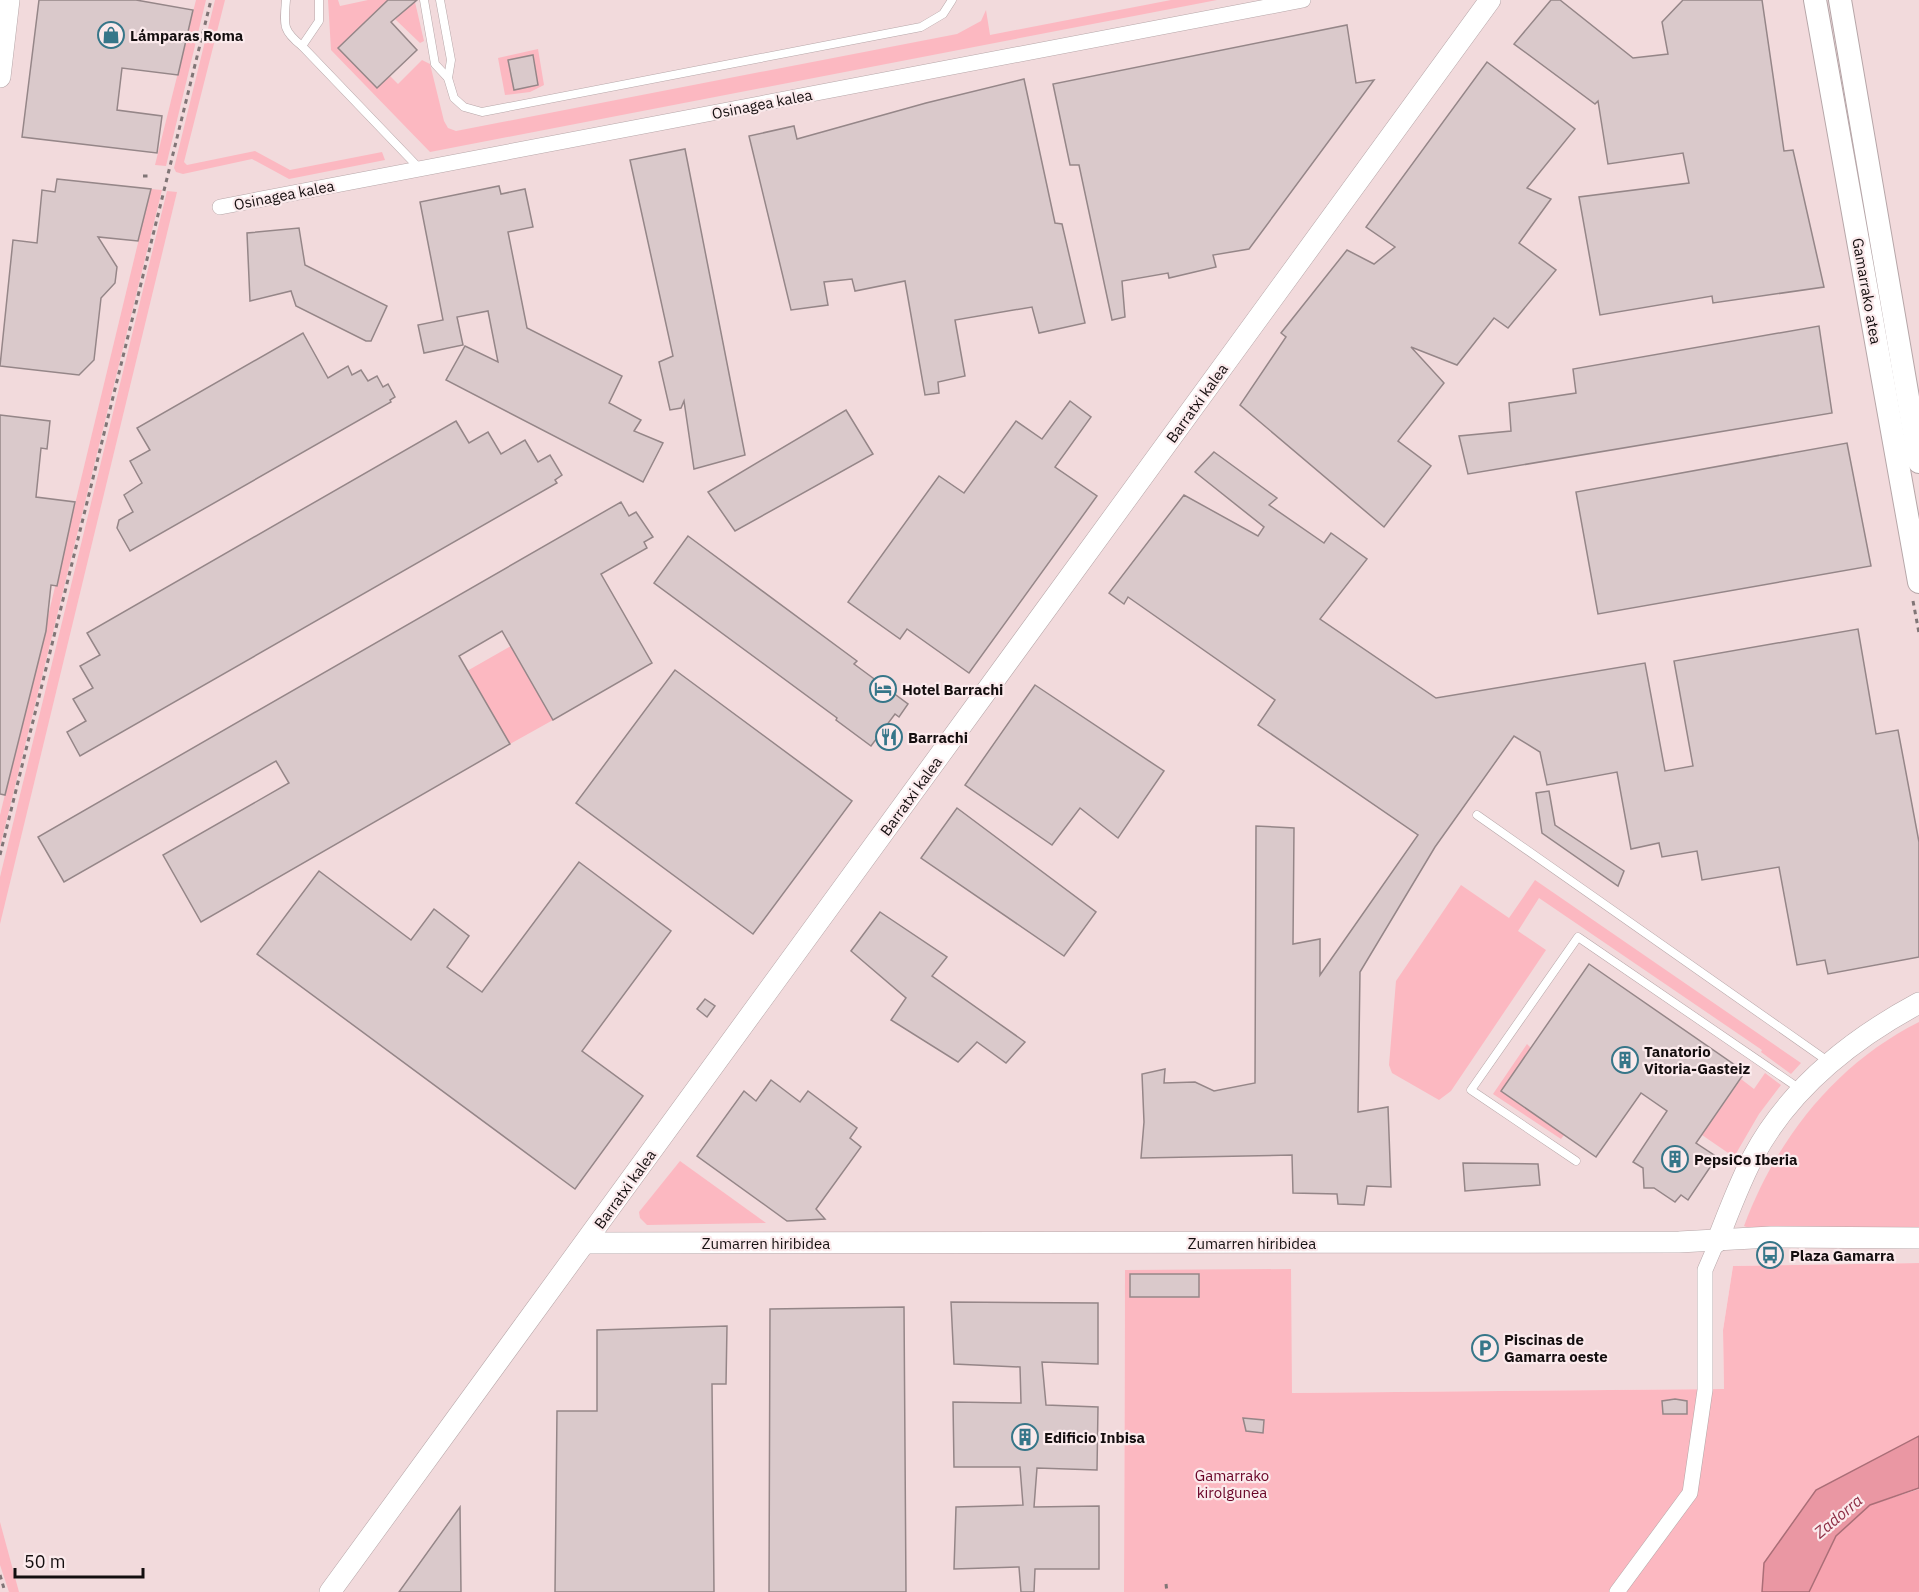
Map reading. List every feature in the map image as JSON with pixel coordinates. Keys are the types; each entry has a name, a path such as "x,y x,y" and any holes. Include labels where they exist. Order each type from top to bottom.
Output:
{"main road":[{"name":"Gamarrako atea","path":"1815,0 1919,582"},
{"name":"Gamarrako atea","path":"1840,0 1919,462"}],"street":[{"path":"0,77 9,0"},
{"name":"Osinagea kalea","path":"220,207 1303,0"},
{"name":"Barratxi kalea","path":"330,1592 1490,0"},
{"path":"1617,1592 1690,1493 1705,1390 1705,1270 1754,1156 1777,1120 1802,1090 1830,1063 1859,1039 1919,1003"},
{"name":"Zumarren hiribidea","path":"586,1243 1717,1242 1771,1237 1919,1238"}],"lane":[{"path":"286,0 284,25 288,35 302,46 420,169"},
{"path":"302,46 320,21 319,0"},
{"path":"424,0 435,64 448,78"},
{"path":"440,0 451,60 448,78 454,98 464,107 482,112 921,27 943,14 952,0"},
{"path":"1477,815 1830,1063"},
{"path":"1576,1161 1471,1090 1578,937 1802,1090"}],"path":[{"path":"0,855 211,0"},
{"path":"0,1575 5,1592"},
{"path":"1166,1584 1167,1592"}],"shaded area":[{"path":"0,0 1919,0 1919,1263 1733,1266 1723,1330 1724,1389 1291,1393 1291,1270 1125,1270 1124,1592 0,1592"},
{"path":"1919,1489 1919,1592 1809,1592 1836,1536 1870,1505"}],"green space":[{"path":"196,0 206,0 166,166 155,165"},
{"path":"215,0 225,0 184,162 187,165 255,151 290,170 382,152 385,160 289,179 252,159 183,174 176,172 174,168"},
{"path":"328,0 338,0 340,6 368,0 392,0 378,10 338,48 377,88 390,76 398,84 422,60 430,64 444,121 448,128 456,131 957,34 981,21 986,10 990,35 1171,0 1217,0 430,152 331,50"},
{"path":"415,2 424,41 420,43 395,19"},
{"path":"538,49 544,85 530,92 505,95 498,58"},
{"path":"151,189 162,190 0,847 0,815"},
{"path":"167,191 177,192 0,924 0,877"},
{"path":"576,609 580,615 514,653 553,720 510,744 467,671"},
{"path":"1535,880 1801,1063 1791,1074 1761,1052 1762,1050 1539,898 1518,931 1546,950 1451,1091 1439,1100 1392,1073 1389,1065 1396,981 1461,885 1509,918"},
{"path":"1919,1022 1919,1229 1751,1229 1744,1226 1773,1164 1791,1135 1812,1108 1835,1082 1861,1060 1889,1039"},
{"path":"1527,1044 1531,1048 1501,1091 1564,1135 1561,1139 1493,1094"},
{"path":"1765,1073 1781,1085 1759,1114 1734,1157 1702,1135 1741,1079 1754,1089"},
{"path":"680,1161 766,1223 647,1225 640,1218 639,1212"},
{"name":"Gamarrako kirolgunea","path":"1919,1263 1919,1436 1816,1490 1764,1563 1762,1592 1124,1592 1125,1270 1291,1269 1292,1393 1724,1389 1723,1330 1733,1266"},
{"path":"0,1522 19,1592 9,1592 0,1565"}],"water":[{"name":"Zadorra","path":"1919,1436 1919,1488 1870,1505 1836,1536 1809,1592 1762,1592 1764,1563 1816,1490"}],"building":[{"path":"39,0 136,0 193,10 178,75 122,68 117,110 162,116 157,153 22,137"},
{"path":"388,0 417,0 391,22 417,50 377,88 338,48"},
{"path":"1551,0 1560,0 1633,58 1668,54 1662,22 1683,0 1762,0 1784,151 1793,150 1824,287 1713,303 1712,296 1600,315 1579,197 1689,183 1683,153 1608,164 1598,101 1595,104 1514,44"},
{"path":"1347,25 1356,83 1374,80 1249,249 1213,255 1216,267 1169,278 1168,273 1122,281 1125,317 1112,320 1079,165 1070,165 1053,84"},
{"path":"533,55 538,85 514,90 508,60"},
{"path":"1487,62 1575,129 1527,188 1551,199 1519,243 1556,270 1508,328 1494,318 1457,365 1411,347 1444,383 1398,441 1431,466 1384,527 1240,405 1286,337 1281,333 1347,250 1374,264 1395,247 1366,227"},
{"path":"1024,79 1055,223 1062,224 1085,323 1039,333 1032,307 955,320 965,376 938,382 939,393 925,395 905,281 855,291 852,279 824,282 828,305 791,310 749,136 794,126 797,139 926,103"},
{"path":"685,149 745,455 694,469 684,401 681,408 670,410 659,362 673,356 630,160"},
{"path":"57,179 151,189 138,241 98,237 117,267 115,283 101,298 94,360 79,375 0,366 13,240 37,243 42,190 55,192"},
{"path":"499,186 501,194 525,189 533,227 508,232 527,328 622,376 609,403 641,420 634,431 663,443 643,482 446,380 465,346 498,362 488,311 457,317 463,345 424,353 418,325 443,320 420,202"},
{"path":"299,228 305,265 387,306 371,341 366,341 296,306 291,291 250,301 247,233"},
{"path":"1819,326 1832,413 1468,474 1459,436 1511,431 1509,403 1576,393 1573,369"},
{"path":"303,333 328,378 348,366 352,375 361,370 368,381 377,376 383,387 388,384 395,397 390,400 391,402 130,551 117,528 119,520 133,512 124,495 142,483 130,461 150,450 137,428"},
{"path":"1070,401 1091,417 1055,467 1097,496 969,673 907,629 900,639 848,602 939,476 964,493 1016,421 1042,439"},
{"path":"846,410 873,454 735,531 708,492"},
{"path":"0,415 50,421 47,449 41,448 36,497 75,502 57,586 51,585 46,631 5,795 0,794"},
{"path":"456,421 469,443 488,432 501,454 525,440 538,462 550,455 562,475 555,480 557,483 80,756 67,732 86,721 73,699 93,688 80,666 100,655 87,633"},
{"path":"1847,443 1871,566 1598,614 1576,492"},
{"path":"1214,452 1277,498 1269,505 1324,543 1331,533 1367,559 1320,619 1436,698 1645,663 1665,771 1693,766 1674,661 1858,629 1876,734 1898,730 1919,842 1919,957 1828,974 1825,960 1797,965 1779,867 1702,880 1697,851 1662,857 1659,843 1631,849 1617,772 1547,785 1540,752 1514,736 1435,847 1360,972 1358,1112 1388,1107 1391,1187 1367,1186 1364,1205 1338,1204 1337,1194 1293,1193 1292,1155 1141,1158 1144,1122 1142,1074 1165,1069 1164,1083 1195,1082 1214,1091 1255,1083 1256,826 1294,828 1293,944 1320,939 1320,975 1418,835 1258,725 1275,700 1128,597 1124,604 1109,593 1184,495 1258,536 1264,527 1195,472"},
{"path":"621,502 629,516 636,512 653,537 644,542 647,548 601,574 652,663 553,720 502,631 459,656 510,744 201,922 163,855 289,783 276,761 64,882 38,837"},
{"path":"688,536 857,661 854,664 908,704 899,717 895,714 871,746 836,720 837,718 654,583"},
{"path":"675,670 852,801 753,934 576,803"},
{"path":"1035,685 1164,771 1118,838 1080,808 1052,845 965,785"},
{"path":"1549,791 1555,825 1624,871 1618,886 1542,833 1536,793"},
{"path":"957,808 1096,912 1064,956 921,858"},
{"path":"579,862 671,931 582,1051 643,1096 575,1189 257,954 319,871 411,940 434,909 469,936 447,967 482,992"},
{"path":"880,912 947,957 932,976 1025,1042 1006,1063 977,1042 958,1062 891,1020 906,998 851,951"},
{"name":"Tanatorio Vitoria-Gasteiz","path":"1589,964 1745,1072 1696,1143 1717,1157 1688,1200 1681,1195 1675,1202 1654,1188 1644,1188 1643,1168 1633,1162 1667,1111 1641,1093 1596,1157 1501,1091"},
{"path":"705,999 715,1006 707,1017 697,1009"},
{"path":"771,1080 800,1102 808,1091 857,1128 850,1138 861,1147 816,1209 825,1219 787,1221 697,1156 744,1091 756,1101"},
{"path":"1463,1163 1538,1164 1540,1185 1465,1191"},
{"path":"1130,1274 1199,1274 1199,1297 1130,1297"},
{"name":"Edificio Inbisa","path":"951,1302 1098,1303 1098,1364 1042,1362 1046,1405 1098,1407 1097,1470 1037,1468 1034,1507 1099,1506 1099,1569 1035,1569 1034,1592 1021,1592 1019,1567 954,1569 956,1507 1023,1505 1020,1467 954,1467 953,1402 1021,1403 1020,1367 954,1364"},
{"path":"904,1307 906,1592 769,1592 770,1309"},
{"path":"727,1326 726,1384 712,1384 714,1592 555,1592 557,1411 597,1411 597,1330"},
{"path":"1675,1399 1687,1401 1687,1414 1663,1414 1662,1401"},
{"path":"1243,1418 1264,1420 1263,1433 1246,1431"},
{"path":"460,1507 461,1592 399,1592"}],"place":[{"name":"Lámparas Roma","path":"111,35"},
{"name":"Hotel Barrachi","path":"883,689"},
{"name":"Barrachi","path":"889,737"},
{"name":"Tanatorio Vitoria-Gasteiz","path":"1625,1060"},
{"name":"PepsiCo Iberia","path":"1675,1159"},
{"name":"Plaza Gamarra","path":"1770,1255"},
{"name":"Piscinas de Gamarra oeste","path":"1485,1348"},
{"name":"Edificio Inbisa","path":"1025,1437"}]}
